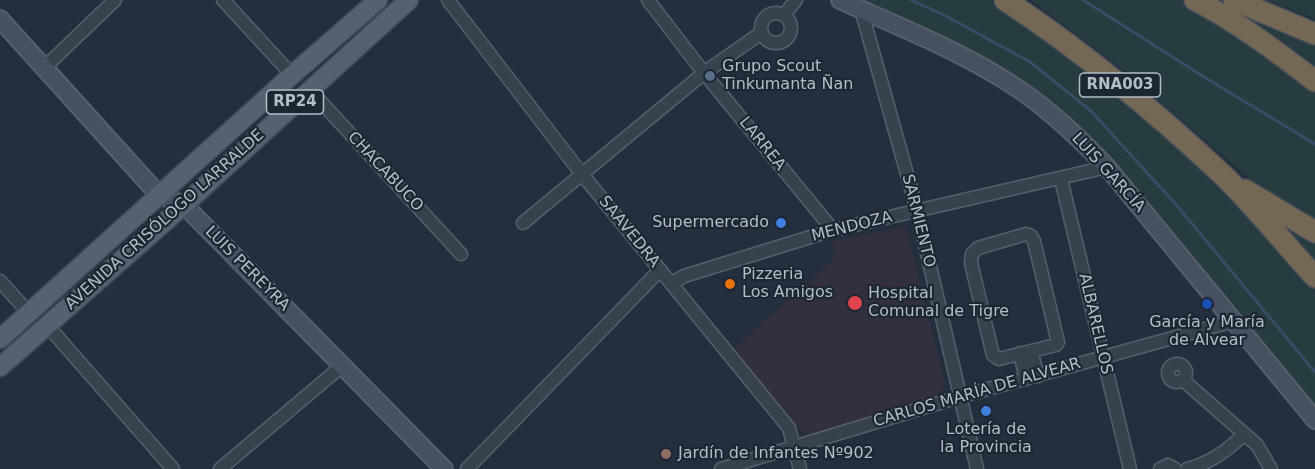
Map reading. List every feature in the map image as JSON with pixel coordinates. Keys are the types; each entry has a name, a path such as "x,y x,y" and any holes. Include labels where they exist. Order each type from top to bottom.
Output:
{"highway":[{"name":"RNA003","path":"1005,0 1108,75 1227,179 1315,232"},
{"path":"1195,0 1256,37 1315,81"},
{"path":"1234,0 1315,34"},
{"path":"1227,179 1315,277"}],"main road":[{"name":"AVENIDA CRISÓLOGO LARRALDE","path":"0,339 378,0"},
{"name":"AVENIDA CRISÓLOGO LARRALDE","path":"0,367 184,205 408,0"}],"street":[{"path":"43,69 115,0"},
{"path":"223,0 292,75"},
{"name":"SAAVEDRA","path":"448,0 581,173 789,428 800,469"},
{"name":"LARREA","path":"648,0 704,73 833,230"},
{"path":"784,15 796,0"},
{"name":"LUIS GARCÍA","path":"840,0 980,65 1015,87 1078,138 1107,167 1315,420"},
{"name":"SARMIENTO","path":"861,9 917,210 976,469"},
{"path":"775,12 784,15 790,23 791,28 787,38 778,43 768,41 761,33 761,24 766,16 775,12"},
{"name":"LUIS PEREYRA","path":"0,19 159,195 184,205 444,469"},
{"path":"523,223 704,73 761,33"},
{"name":"CHACABUCO","path":"309,89 461,254"},
{"name":"MENDOZA","path":"672,283 684,276 833,230 1107,167"},
{"name":"ALBARELLOS","path":"1061,179 1130,469"},
{"path":"1026,234 1034,241 1058,342 1056,345 1025,352 999,359 993,355 971,263 972,254 978,248 1026,234"},
{"path":"467,469 660,270"},
{"path":"0,281 29,313"},
{"name":"CARLOS MARÍA DE ALVEAR","path":"721,469 959,397 1234,321"},
{"path":"47,325 173,469"},
{"path":"1025,352 1032,377"},
{"path":"220,469 343,365"},
{"path":"1183,380 1257,445 1271,469"},
{"path":"1187,469 1215,458 1245,434"},
{"path":"1160,469 1168,465 1175,469"}],"shaded area":[{"name":"Hospital Comunal de Tigre","path":"906,226 945,384 940,394 807,436 733,349 836,257 831,242"}],"green space":[{"path":"860,0 991,0 1044,36 1177,144 1231,197 1315,287 1315,410 1126,177 1096,145"},
{"path":"1031,0 1180,0 1219,20 1315,89 1315,221 1257,185 1126,72"},
{"path":"1267,0 1315,0 1315,19"},
{"path":"1227,8 1315,41 1315,65 1273,34"},
{"path":"1288,225 1315,242 1315,259 1288,229"}],"waterway":[{"path":"911,0 946,16 1030,62 1091,111 1179,208 1315,372"},
{"path":"1083,0 1315,144"}],"place":[{"name":"Grupo Scout Tinkumanta Ñan","path":"710,76"},
{"name":"Supermercado","path":"781,223"},
{"name":"Pizzeria Los Amigos","path":"730,284"},
{"name":"Hospital Comunal de Tigre","path":"855,303"},
{"name":"García y María de Alvear","path":"1207,304"},
{"name":"Lotería de la Provincia","path":"986,411"},
{"name":"Jardín de Infantes Nº902","path":"666,454"}]}
